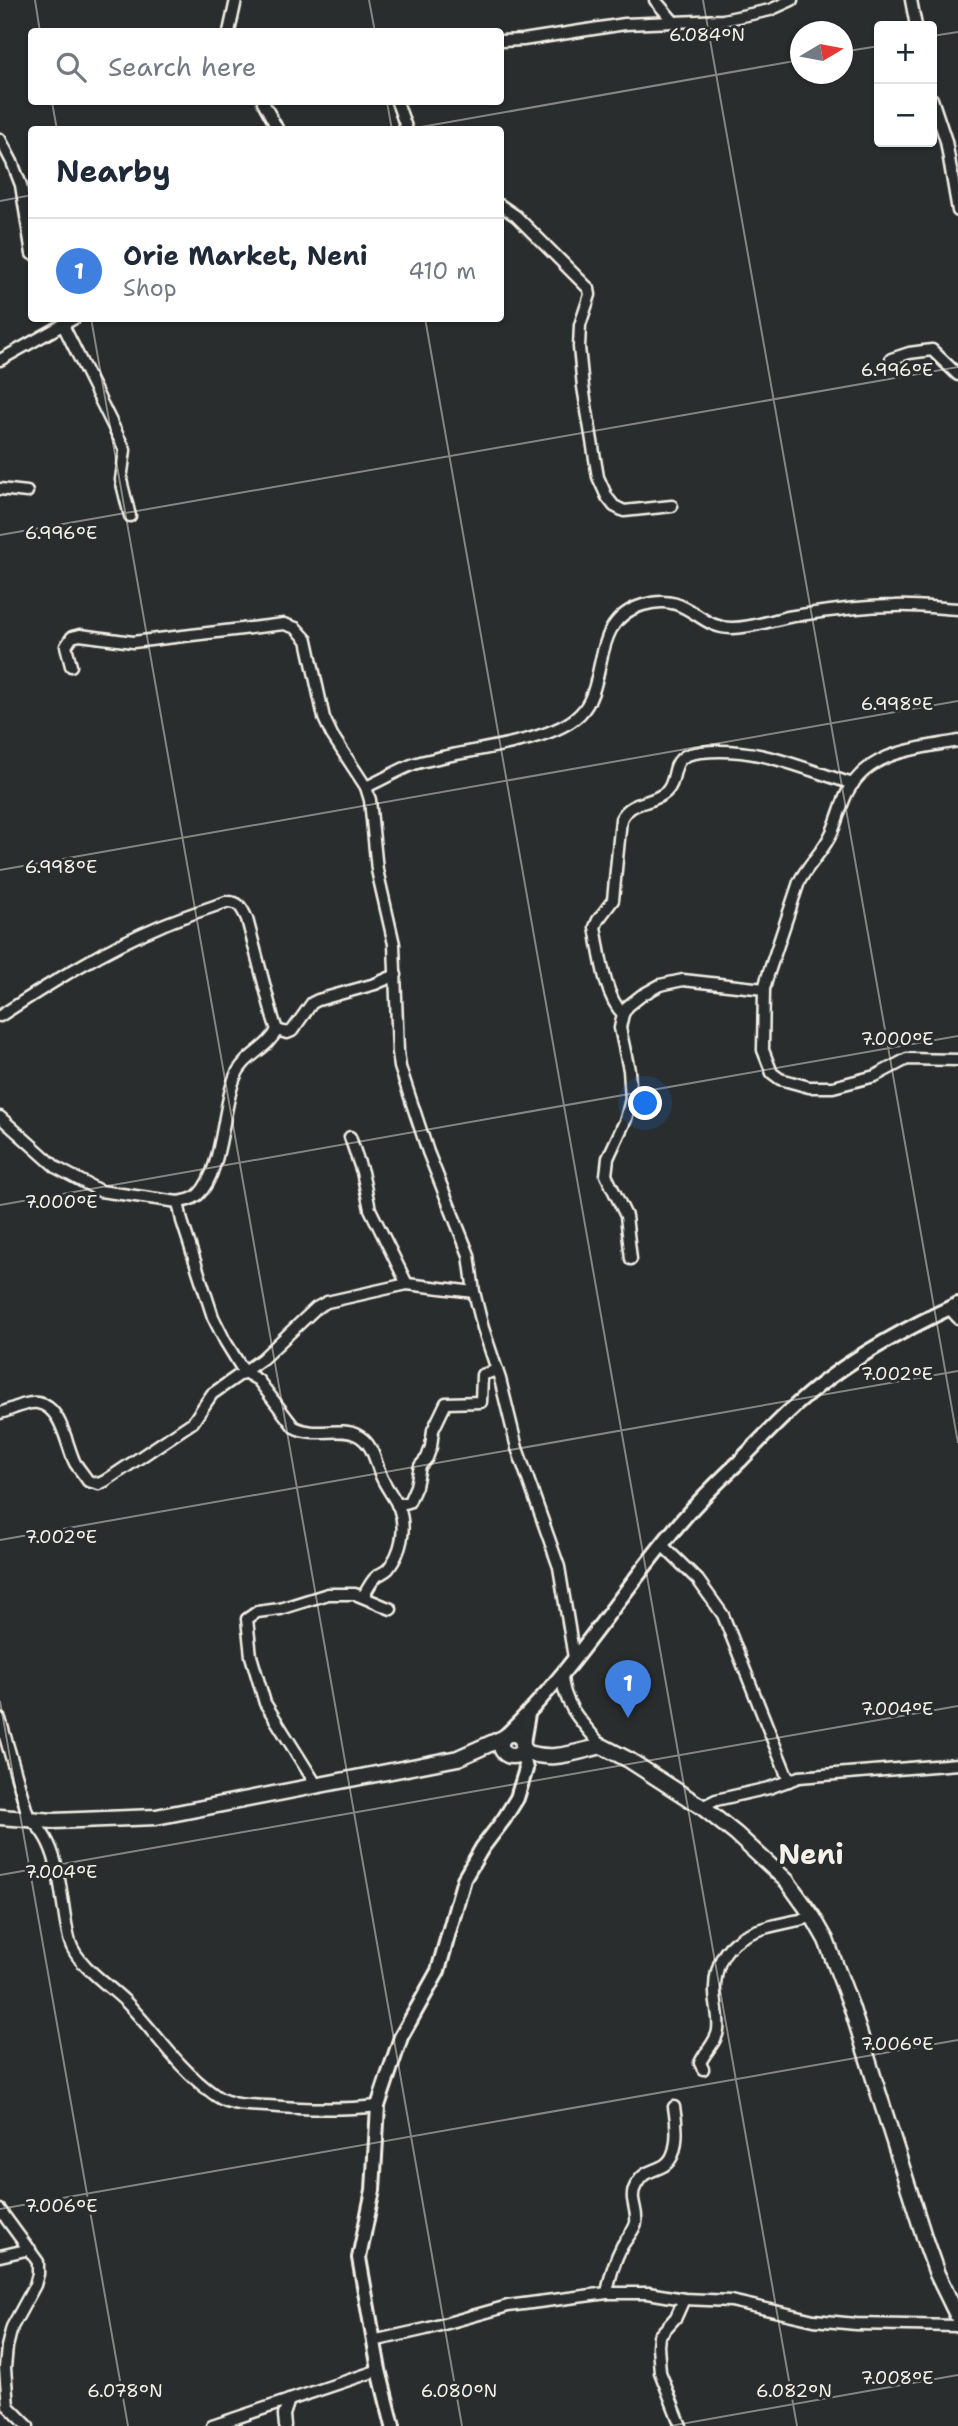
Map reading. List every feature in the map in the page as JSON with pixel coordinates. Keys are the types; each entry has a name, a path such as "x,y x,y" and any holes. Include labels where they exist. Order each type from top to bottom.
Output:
{"main road":[{"path":"458,1758 515,1734 518,1751"},
{"path":"505,1737 501,1745 542,1758 602,1746 629,1760 702,1807 787,1881 813,1917 826,1940 839,1973 926,2243 937,2274 958,2317"},
{"path":"0,1816 98,1821 156,1816 458,1758 518,1751"}],"street":[{"path":"230,28 236,0"},
{"path":"655,0 673,21"},
{"path":"504,41 625,24 723,20 770,10 792,0"},
{"path":"911,0 915,21"},
{"path":"265,105 276,126"},
{"path":"398,105 406,126"},
{"path":"937,114 946,141 958,211"},
{"path":"0,139 21,185 28,229"},
{"path":"504,208 516,216 589,289 590,295 580,325 579,347 598,477 607,496 614,506 624,511 672,506"},
{"path":"53,322 125,450 121,480 130,516"},
{"path":"0,360 68,322"},
{"path":"891,359 922,350 932,350 958,375"},
{"path":"0,489 27,492"},
{"path":"366,787 414,764 458,756 551,732 571,722 582,713 592,695 603,647 611,629 625,613 642,605 660,601 675,602 709,622 729,628 751,626 792,616 894,606 958,609"},
{"path":"71,666 66,646 72,637 80,635 133,642 284,624 303,633 307,640 324,718 366,787 373,815 377,870 394,944 400,1067 428,1152 468,1255 483,1328 517,1448 559,1567 574,1658"},
{"path":"958,741 890,754 860,774 853,784 832,834 805,870 799,883 764,989 763,1050 772,1073 780,1079 809,1087 833,1087 875,1076 908,1059 958,1060"},
{"path":"623,1014 610,995 595,927 613,900 621,818 629,807 657,798 666,792 672,784 678,761 694,753 733,751 760,755 853,784"},
{"path":"0,1016 125,942 159,926 234,901 241,905 247,919 277,1030 269,1042 243,1063 234,1078 225,1126 205,1184 197,1195 189,1200 178,1202 100,1191 57,1168 0,1117"},
{"path":"277,1030 287,1033 292,1031 312,1003 318,1000 375,984 396,975"},
{"path":"631,1259 626,1216 606,1175 608,1158 626,1119 631,1099 629,1070 620,1028 623,1014 628,1006 642,995 660,985 683,980 764,989"},
{"path":"350,1137 362,1172 370,1209 407,1284"},
{"path":"178,1202 213,1317 244,1372 258,1380 295,1427 302,1432 350,1432 365,1440 371,1448 388,1492 397,1505 403,1535 398,1554 386,1572 375,1578 363,1597"},
{"path":"0,1413 33,1403 41,1403 48,1408 59,1422 73,1457 88,1482 99,1484 193,1422 212,1394 262,1359 316,1308 342,1298 407,1284 474,1292"},
{"path":"505,1737 562,1674 684,1517 765,1434 828,1378 867,1352 955,1310"},
{"path":"397,1505 409,1502 414,1494 420,1465 427,1458 433,1430 446,1402 481,1402 482,1375 497,1370"},
{"path":"662,1545 698,1580 723,1615 789,1781"},
{"path":"317,1786 265,1703 251,1657 247,1619 257,1612 280,1609 328,1594 363,1597 391,1609"},
{"path":"562,1674 565,1698 578,1719 602,1746"},
{"path":"393,2426 373,2341 359,2258 373,2190 378,2106 401,2037 438,1972 464,1879 481,1848 517,1798 526,1769 518,1751 528,1714"},
{"path":"0,1719 29,1819 40,1827 47,1837 74,1951 83,1963 103,1979 141,2018 189,2074 228,2102 298,2109 378,2106"},
{"path":"702,1807 716,1800 769,1788 799,1777 958,1764"},
{"path":"703,2069 700,2063 718,2033 715,1975 727,1948 751,1932 813,1917"},
{"path":"607,2293 614,2263 636,2223 632,2195 636,2185 649,2170 661,2168 668,2163 672,2155 678,2133 674,2107"},
{"path":"0,2210 38,2262 35,2285 12,2328 6,2347 8,2406 28,2426"},
{"path":"0,2256 30,2249"},
{"path":"373,2341 508,2306 607,2293 648,2293 684,2299 731,2301 814,2320 856,2324 958,2326"},
{"path":"681,2426 660,2372 658,2346 659,2336 676,2316 684,2299"},
{"path":"212,2426 379,2370"},
{"path":"284,2425 289,2400"},
{"path":"263,2409 284,2425"}],"place":[{"name":"Orie Market, Neni","path":"628,1718"}],"district":[{"name":"Neni","path":"811,1854"}]}
